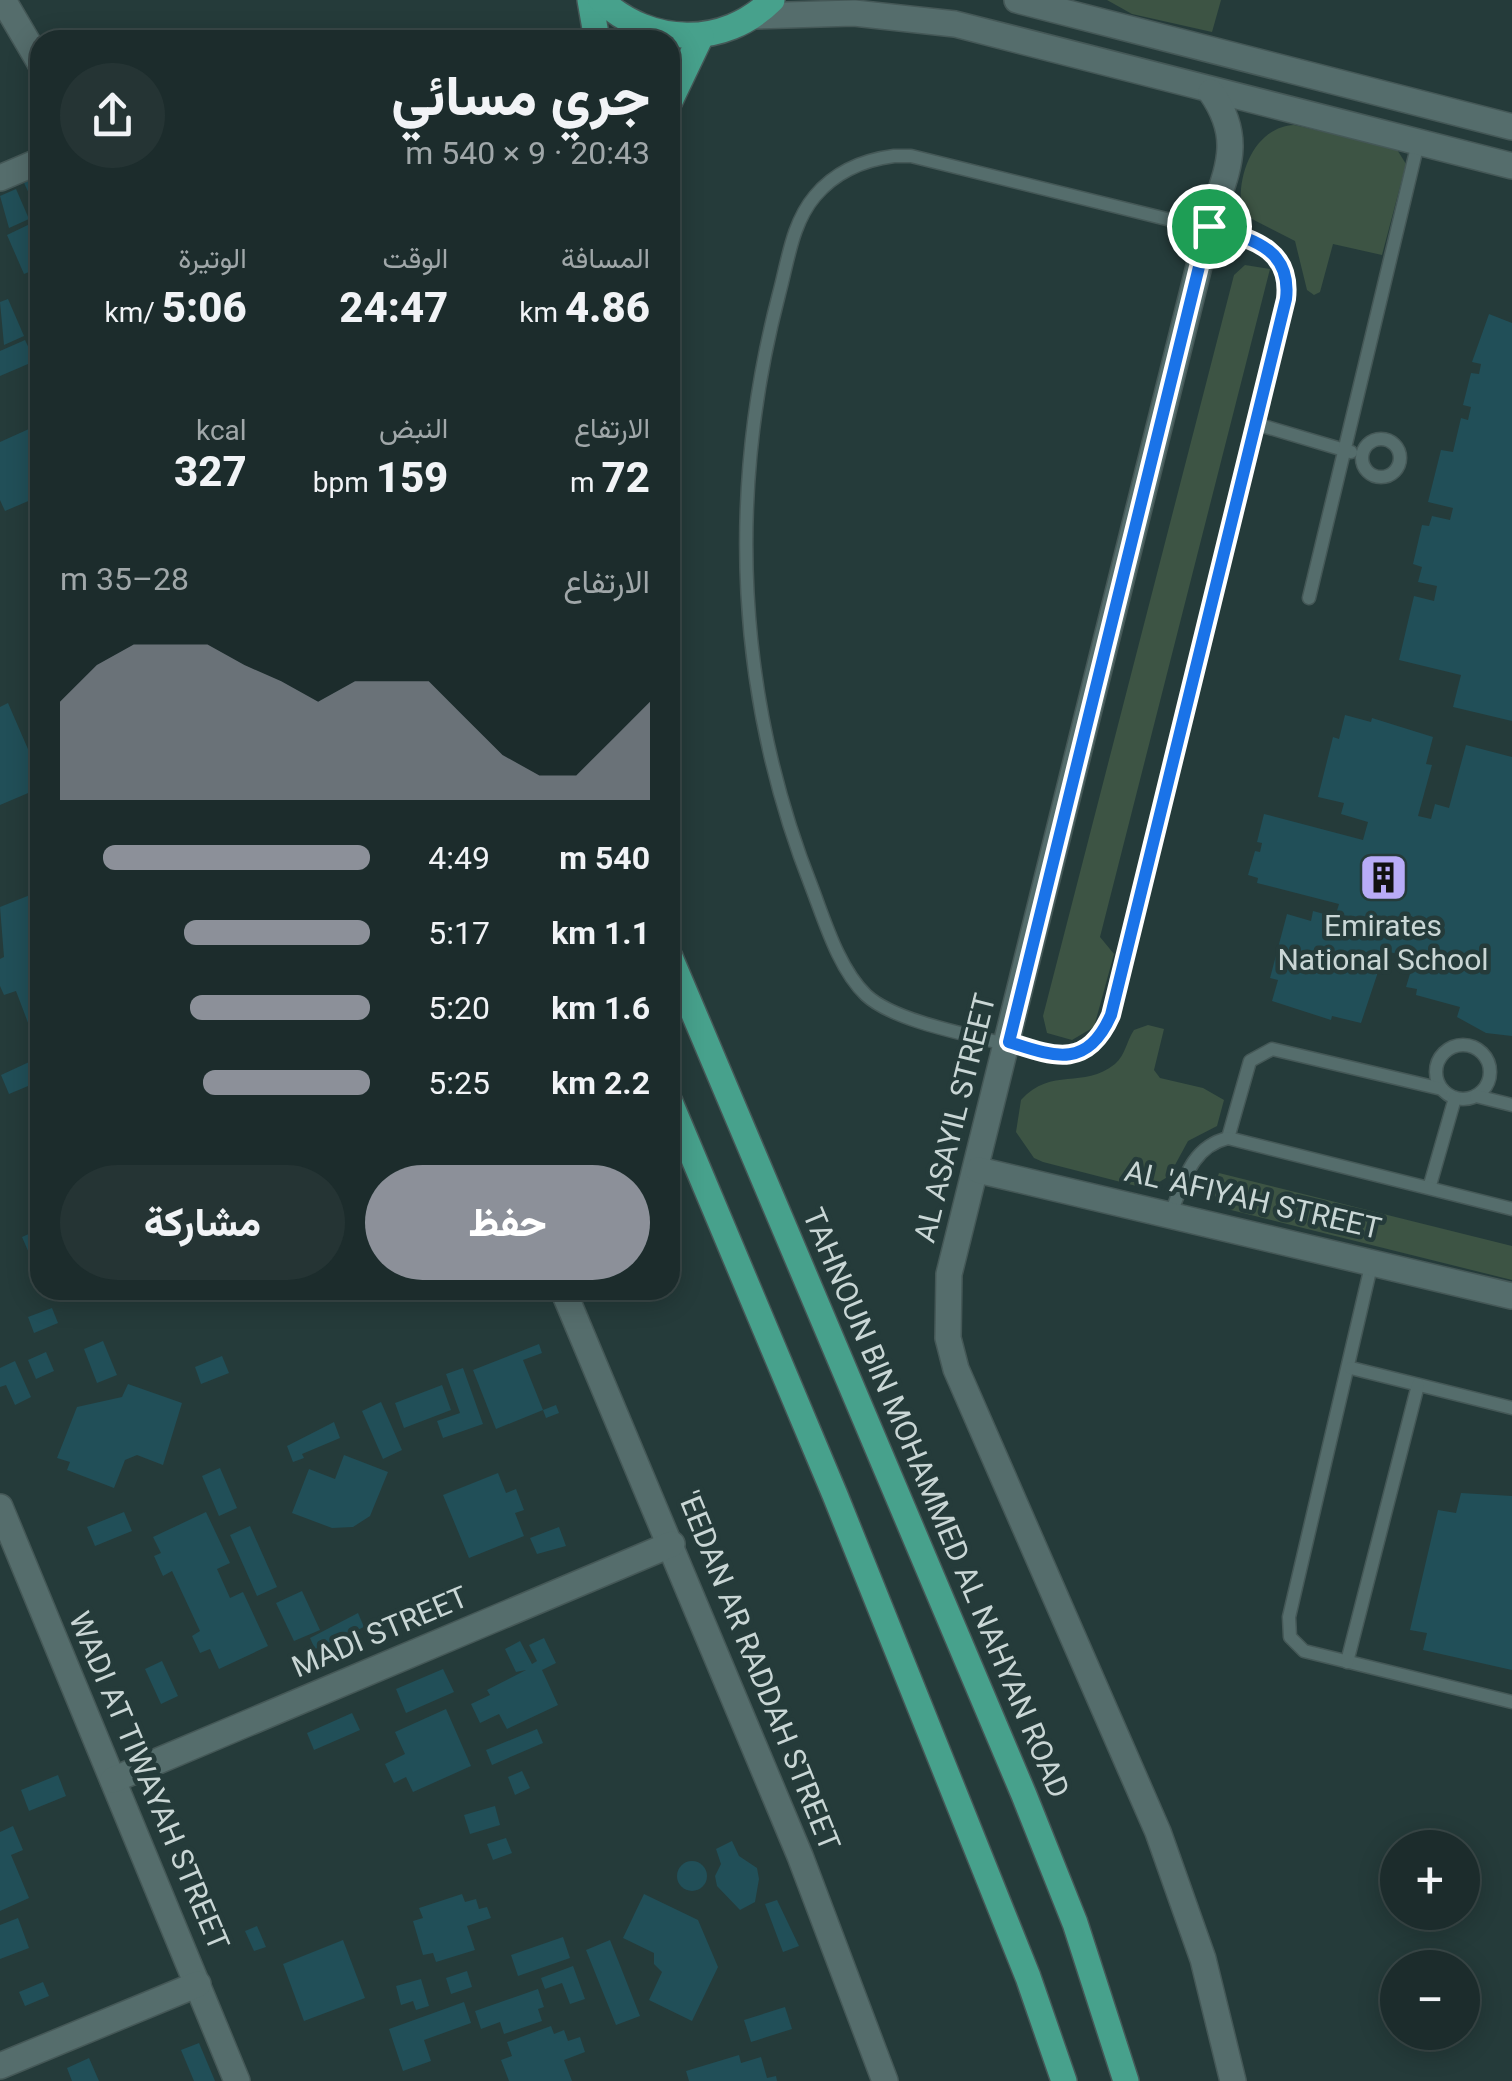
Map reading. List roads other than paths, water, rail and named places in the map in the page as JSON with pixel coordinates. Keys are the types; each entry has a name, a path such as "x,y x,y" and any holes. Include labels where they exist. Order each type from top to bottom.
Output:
{"main road":[{"path":"590,0 595,30"},
{"path":"601,0 645,29 653,30"},
{"path":"680,33 701,36 763,8"},
{"path":"680,80 701,36"},
{"name":"TAHNOUN BIN MOHAMMED AL NAHYAN ROAD","path":"680,981 1024,1795 1074,1923 1126,2081"},
{"path":"680,1126 843,1514 1028,1978 1064,2081"}],"street":[{"path":"3,0 30,46"},
{"path":"1017,0 1077,9 1512,128"},
{"path":"763,8 854,12 955,24 1276,109 1512,166"},
{"path":"1210,92 1226,117 1233,143 1276,109"},
{"name":"AL ASAYIL STREET","path":"1233,143 1209,226 978,1170 949,1274 947,1322 956,1370 1158,1832 1203,1959 1233,2081"},
{"path":"0,178 30,165"},
{"name":"AL 'AFIYAH STREET","path":"978,1170 1512,1296"},
{"name":"'EEDAN AR RADDAH STREET","path":"567,1300 672,1544 856,1995 885,2081"},
{"name":"WADI AT TIWAYAH STREET","path":"0,1507 238,2081"},
{"name":"MADI STREET","path":"113,1780 672,1544"},
{"path":"0,2066 198,1984"}],"lane":[{"path":"1309,598 1418,143"},
{"path":"911,156 1209,226 1266,246 1284,268 1288,283 1253,423 1111,1015 1094,1043 1067,1056 1052,1056 904,1017 865,994 847,970 799,856 768,749 746,598 749,450 765,349 804,211 828,182 877,158 911,156"},
{"path":"1253,423 1362,455"},
{"path":"1442,1089 1437,1062 1450,1048 1468,1045 1489,1063 1488,1082 1476,1096"},
{"path":"1228,1138 1250,1060 1272,1049 1442,1089 1455,1098 1476,1096 1512,1105"},
{"path":"1430,1185 1455,1098"},
{"path":"1171,1213 1194,1158 1215,1141 1228,1138 1430,1185 1512,1209"},
{"path":"1372,1262 1351,1368 1287,1627 1295,1646 1304,1651 1512,1702"},
{"path":"1351,1368 1512,1408"},
{"path":"1347,1662 1418,1384"}],"place":[{"name":"Emirates National School","path":"1383,877"}]}
